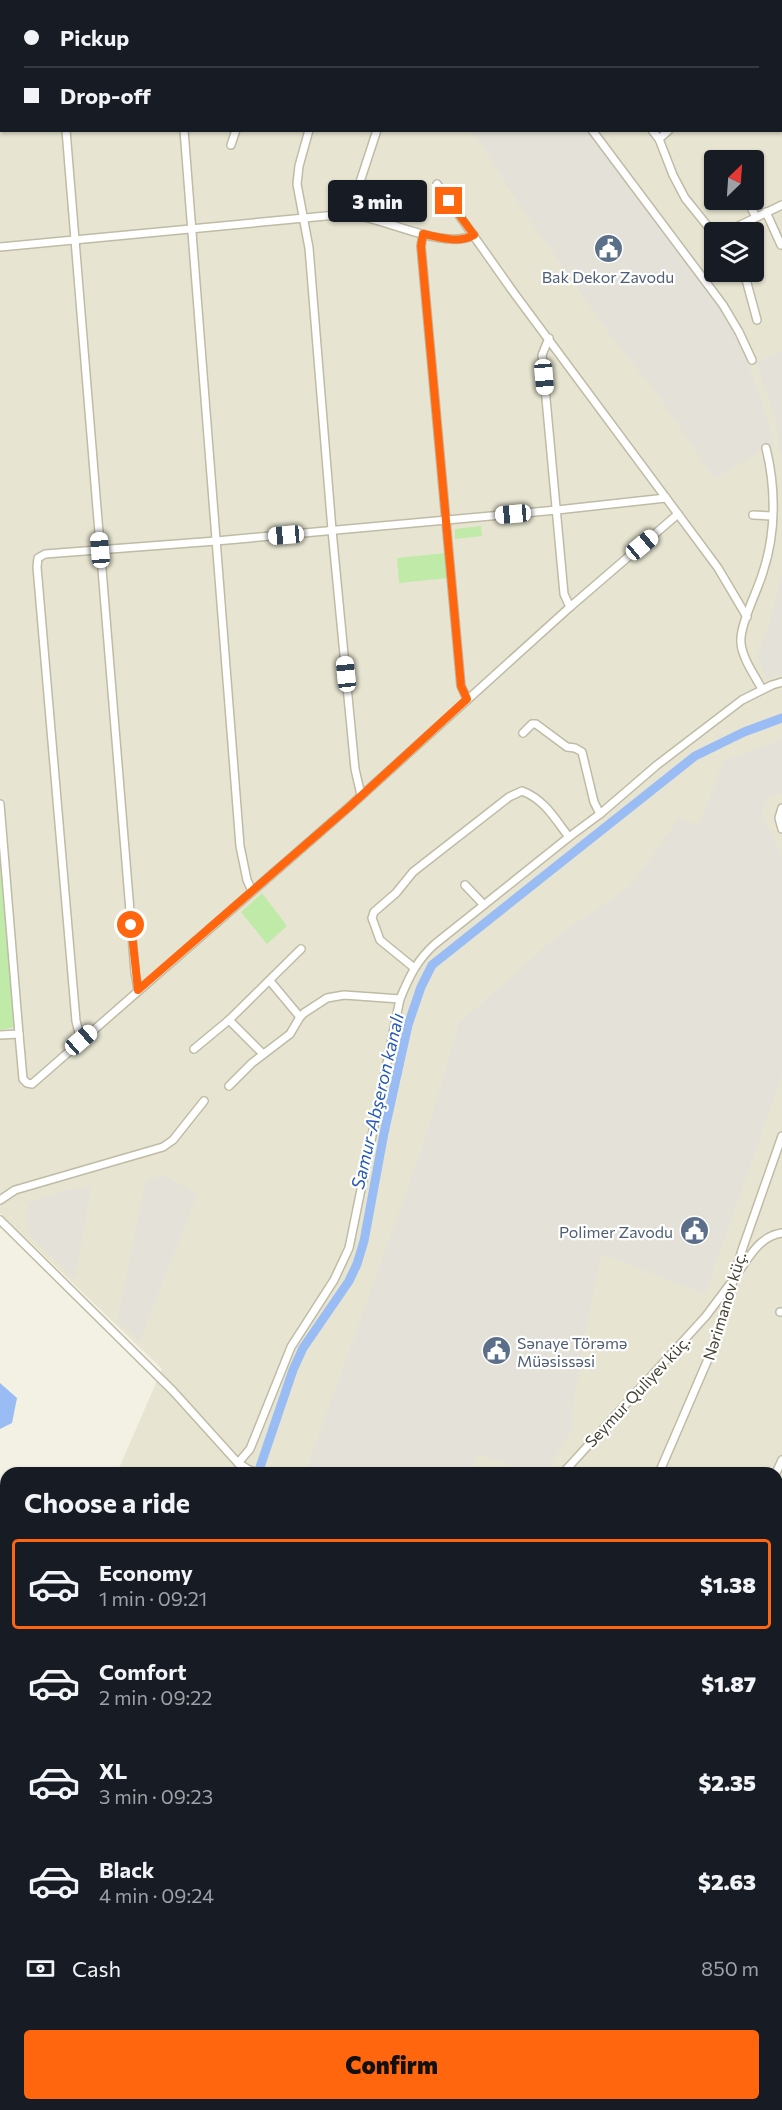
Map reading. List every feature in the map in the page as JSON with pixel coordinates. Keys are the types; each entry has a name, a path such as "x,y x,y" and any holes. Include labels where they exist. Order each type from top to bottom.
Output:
{"street":[{"path":"66,132 138,990"},
{"path":"184,132 240,846 247,880 252,891"},
{"path":"231,145 235,132"},
{"path":"308,132 297,174 299,198 309,248 332,531 355,769 361,795"},
{"path":"357,191 376,132"},
{"path":"593,132 723,305 752,360"},
{"path":"654,132 659,139 672,175 685,198 704,222"},
{"path":"659,139 667,132"},
{"path":"437,183 514,293 718,568 747,617"},
{"path":"746,222 782,205"},
{"path":"752,210 756,217"},
{"path":"766,212 781,245"},
{"path":"0,247 303,217 362,215 423,234 453,240 467,239 474,235"},
{"path":"423,234 421,246 461,686 467,699"},
{"path":"747,282 758,320"},
{"path":"549,338 542,355 564,594 570,607"},
{"path":"762,689 741,645 747,617 764,571 770,541 773,480 766,448"},
{"path":"81,1040 76,1021 36,567 38,558 45,554 332,531 666,498"},
{"path":"0,804 23,1079 32,1084 678,514"},
{"path":"753,515 772,516"},
{"path":"238,1463 250,1449 291,1347 334,1280 349,1248 400,999 413,967 435,944 483,904 600,814 697,734 742,700 762,689 782,682"},
{"path":"523,733 532,724 536,724 567,747 582,752 594,802 600,814"},
{"path":"413,967 380,940 372,918 374,912 413,872 509,797 522,791 542,803 569,837"},
{"path":"782,808 779,818 782,829"},
{"path":"465,885 483,904"},
{"path":"194,1049 229,1020 301,949"},
{"path":"270,981 300,1017"},
{"path":"229,1086 263,1054 290,1034 300,1017 327,998 334,995 400,999"},
{"path":"229,1020 263,1054"},
{"path":"0,1035 19,1034"},
{"path":"0,1200 15,1190 163,1147 173,1140 204,1101"},
{"name":"Nərimanov küç.","path":"662,1467 721,1327 741,1250 781,1140"},
{"path":"0,1221 173,1391 238,1463 244,1467"},
{"name":"Seymur Quliyev küç.","path":"568,1467 706,1316 765,1239 782,1233"}],"shaded area":[{"path":"0,132 782,132 782,1467 120,1467 162,1369 0,1213"},
{"name":"Bak Dekor Zavodu","path":"474,132 588,132 726,315 762,401 774,444 714,479 655,391 607,331 512,194"},
{"path":"782,351 782,453 780,453 775,417 756,363"},
{"path":"782,573 782,675 766,679 757,656 770,622"},
{"path":"782,739 782,793 769,798 762,813 782,856 782,1076 705,1294 601,1254 573,1405 572,1430 549,1467 517,1467 478,1454 472,1467 307,1467 424,1142 459,1023 557,936 628,888 679,818 699,825 723,761"},
{"path":"162,1174 197,1194 140,1341 117,1321 145,1183"},
{"path":"91,1187 75,1279 27,1233 28,1203 67,1190"}],"green space":[{"path":"481,526 482,536 455,539 455,529"},
{"path":"446,553 448,578 399,583 397,558"},
{"path":"0,840 15,1027 0,1030"},
{"path":"262,893 287,926 267,944 241,912"}],"water":[{"path":"0,1383 17,1398 12,1423 0,1429"}],"waterway":[{"name":"Samur-Abşeron kanalı","path":"260,1467 293,1370 303,1348 349,1281 357,1264 364,1241 384,1133 408,1025 421,987 432,965 695,756 744,732 782,718"}],"place":[{"name":"Bak Dekor Zavodu","path":"608,248"},
{"name":"Polimer Zavodu","path":"694,1231"},
{"name":"Sənaye Törəmə Müəsissəsi","path":"496,1351"}],"route":[{"path":"131,925 138,990 349,807 467,699 461,686 421,246 423,234 453,240 467,239 474,235 449,201"}]}
